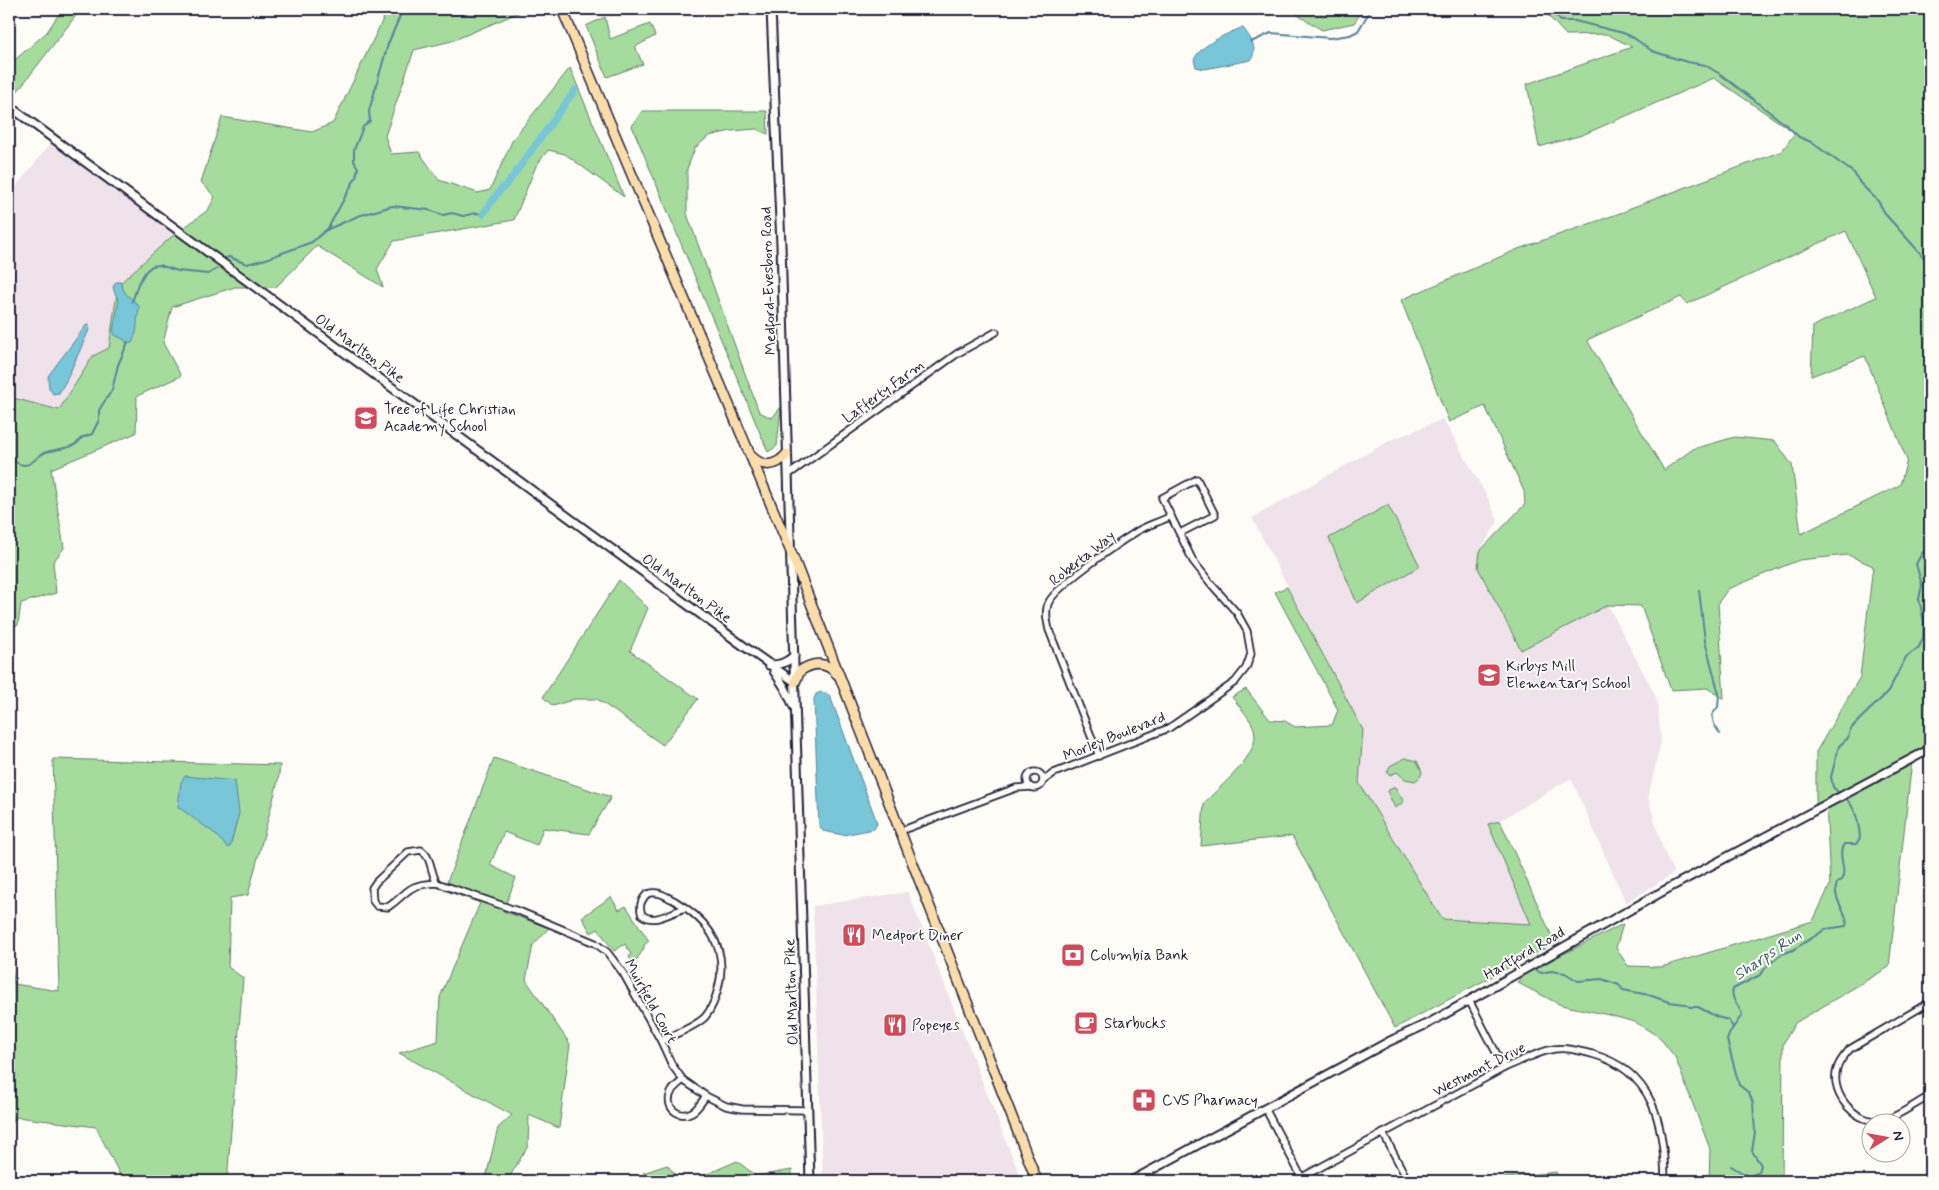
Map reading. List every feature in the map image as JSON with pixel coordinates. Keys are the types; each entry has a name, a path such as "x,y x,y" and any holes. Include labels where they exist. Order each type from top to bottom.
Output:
{"highway":[{"path":"562,9 791,552 1037,1181"},
{"path":"750,454 755,460 769,465 776,464 787,454"},
{"path":"795,682 800,671 814,664 830,667 841,678"}],"street":[{"name":"Medford-Evesboro Road","path":"771,9 781,245 794,656"},
{"name":"Old Marlton Pike","path":"9,106 768,665"},
{"name":"Lafferty Farm","path":"788,475 958,352 996,332"},
{"name":"Morley Boulevard","path":"1043,781 1054,773 1169,728 1235,682 1246,668 1251,654 1247,631 1237,613 1193,561 1162,498 1197,479 1215,515 1180,533"},
{"name":"Roberta Way","path":"1099,756 1049,630 1046,615 1048,603 1053,594 1071,579 1126,539 1138,531 1171,516"},
{"name":"Old Marlton Pike","path":"794,656 810,1181"},
{"path":"768,665 782,664 794,656"},
{"path":"768,665 795,682"},
{"path":"768,665 786,688 796,715"},
{"name":"Hartford Road","path":"1131,1181 1469,1000 1635,906 1930,749"},
{"path":"900,831 1016,788 1039,787 1043,781 1042,776 1039,773 1033,772 1028,779 1016,788"},
{"name":"Morley Boulevard","path":"1039,773 1054,773"},
{"path":"1028,779 1031,786"},
{"name":"Muirfield Court","path":"437,883 432,876 425,852 413,850 408,852 376,882 372,888 373,901 378,906 388,907 417,884 437,883 521,912 595,943 616,963 661,1041 672,1065 683,1080 706,1096 726,1106 742,1109 808,1110"},
{"path":"661,1041 705,1017 715,1000 720,980 720,954 712,933 703,922 686,908 659,893 652,892 643,898 640,907 642,915 650,918 661,918 674,911 686,908"},
{"path":"1469,1000 1504,1068"},
{"path":"1930,1002 1850,1050 1841,1060 1837,1069 1836,1082 1843,1102 1850,1109 1862,1117 1875,1121 1886,1120 1930,1096"},
{"name":"Westmont Drive","path":"1295,1181 1504,1068 1540,1052 1572,1049 1603,1057 1625,1069 1644,1088 1654,1105 1662,1133 1665,1181"},
{"path":"683,1080 671,1092 669,1100 673,1111 679,1114 687,1114 694,1111 706,1096"},
{"path":"1266,1110 1302,1178"},
{"path":"1383,1133 1408,1181"}],"shaded area":[{"path":"55,138 120,186 184,227 118,285 109,348 93,356 59,410 9,397 9,195"},
{"name":"Kirbys Mill Elementary School","path":"1443,419 1488,498 1498,521 1480,551 1478,568 1521,650 1608,605 1657,699 1661,741 1648,798 1662,846 1674,873 1626,903 1571,778 1500,821 1488,824 1531,924 1442,919 1359,783 1363,730 1252,518 1391,440"},
{"path":"908,892 1022,1181 823,1181 813,906"}],"green space":[{"path":"62,9 81,9 10,101 9,65 47,32"},
{"path":"388,9 527,9 452,41 414,50 385,136 391,154 419,152 439,180 478,193 490,190 513,139 570,68 624,197 565,154 548,150 536,166 514,220 394,241 377,269 383,287 317,246 276,287 235,287 172,307 163,343 181,376 137,396 136,433 51,469 64,548 53,562 56,593 21,603 18,625 9,628 9,397 59,410 93,356 109,348 118,285 170,238 208,210 215,197 201,182 222,117 312,132 333,123"},
{"path":"1288,9 1364,9 1354,23 1322,30"},
{"path":"1542,9 1930,9 1930,750 1912,760 1889,967 1795,1023 1783,1044 1782,1181 1709,1181 1710,1149 1675,1057 1659,1037 1635,1022 1561,1005 1518,983 1524,974 1623,924 1616,948 1628,966 1661,967 1813,921 1830,885 1826,801 1816,806 1816,752 1860,677 1873,566 1848,555 1799,560 1728,589 1718,603 1724,699 1707,688 1671,690 1641,606 1608,605 1521,650 1478,568 1480,551 1525,504 1524,491 1485,406 1449,422 1401,300 1518,249 1626,211 1782,151 1795,133 1714,78 1582,135 1539,147 1527,84 1632,47 1607,34 1566,35","holes":["1846,231 1876,297 1813,326 1811,376 1865,356 1907,460 1900,485 1801,534 1792,465 1775,441 1735,437 1693,449 1664,470 1587,340 1681,297 1687,304"]},
{"path":"605,17 610,39 650,24 655,36 635,47 643,64 607,77 586,26"},
{"path":"642,111 767,111 768,134 756,129 731,131 709,136 695,148 687,169 687,214 759,412 772,418 781,407 777,446 768,452 632,126"},
{"path":"1388,505 1420,566 1357,603 1329,538"},
{"path":"619,580 648,608 630,651 698,699 663,745 597,699 575,699 553,706 543,697"},
{"path":"1287,587 1363,730 1359,783 1442,919 1531,924 1488,824 1500,821 1555,943 1395,1028 1292,836 1201,846 1204,803 1229,779 1246,759 1255,739 1251,721 1232,697 1246,689 1270,720 1285,721 1295,727 1332,725 1338,710 1275,592"},
{"path":"494,758 611,797 589,834 543,828 537,845 504,832 490,865 516,878 503,911 549,928 533,945 526,980 570,1044 559,1128 529,1115 528,1146 507,1181 485,1181 498,1128 512,1115 399,1053 438,1041 440,997 480,903 444,890"},
{"path":"1405,758 1417,761 1422,772 1415,781 1405,779 1397,772 1390,775 1387,772 1390,766"},
{"path":"53,759 280,765 278,781 248,895 230,898 228,967 243,978 227,1181 123,1181 96,1127 17,1117 9,1127 9,931 14,984 59,991"},
{"path":"1395,787 1404,802 1395,808 1387,791"},
{"path":"611,897 619,910 626,906 649,941 644,945 634,964 629,957 631,954 625,944 614,951 598,929 591,933 582,917"},
{"path":"737,1161 756,1176 792,1170 792,1181 691,1181"},
{"path":"667,1165 681,1181 655,1181 643,1173"},
{"path":"1556,1172 1561,1181 1471,1181"}],"water":[{"path":"1243,28 1253,43 1254,51 1251,60 1205,69 1196,67 1194,60 1202,50 1228,33"},
{"path":"116,282 120,282 125,293 139,306 136,333 132,343 126,343 125,340 115,335 113,331 119,300 113,287"},
{"path":"88,323 89,330 67,379 59,393 53,394 49,388 48,376"},
{"path":"821,692 830,696 875,817 877,824 874,829 843,835 823,831 819,825 814,699 816,694"},
{"path":"185,776 235,781 239,813 230,847 227,847 214,833 178,807 181,782"}],"waterway":[{"path":"327,230 356,177 358,168 354,161 354,150 363,127 370,121 369,111 388,44 403,9"},
{"path":"1251,42 1271,33 1330,38 1350,35 1358,31 1371,9"},
{"path":"1550,9 1561,21 1575,21 1623,33 1634,38 1652,51 1687,62 1705,65 1720,74 1799,137 1811,142 1854,173 1860,183 1878,201 1886,215 1930,264"},
{"path":"483,214 500,190 508,183 575,90"},
{"path":"225,258 229,257 247,264 266,259 312,242 326,230 358,216 392,206 429,210 443,215 452,213 463,216 476,213 483,214"},
{"path":"132,302 138,284 146,271 152,266 159,265 178,271 208,274 217,269"},
{"path":"9,460 27,465 44,453 70,447 75,445 81,438 92,434 99,420 99,410 112,390 118,365 128,342"},
{"name":"Sharps Run","path":"1840,794 1833,787 1831,777 1839,746 1848,738 1850,730 1857,722 1888,692 1906,657 1919,647 1923,638 1924,622 1919,599 1922,585 1916,564 1922,553 1930,547"},
{"path":"1699,590 1705,641 1719,694 1718,707 1712,715 1714,724 1720,734"},
{"name":"Sharps Run","path":"1751,1178 1759,1172 1761,1165 1752,1151 1755,1132 1753,1103 1749,1093 1739,1085 1727,1040 1730,1032 1742,1015 1732,993 1733,989 1760,975 1768,965 1782,954 1793,950 1826,929 1846,926 1847,921 1836,895 1837,883 1843,875 1841,854 1844,844 1856,844 1860,838 1858,821 1854,810 1844,797"},
{"path":"1534,969 1541,973 1551,971 1565,973 1578,981 1602,979 1619,985 1623,990 1649,995 1669,1002 1685,1004 1690,1007 1698,1007 1717,1017 1728,1020 1733,1027"},
{"path":"1731,1166 1751,1178"}],"place":[{"name":"Tree of Life Christian Academy School","path":"366,418"},
{"name":"Kirbys Mill Elementary School","path":"1489,675"},
{"name":"Medport Diner","path":"854,935"},
{"name":"Columbia Bank","path":"1073,955"},
{"name":"Starbucks","path":"1086,1023"},
{"name":"Popeyes","path":"895,1025"},
{"name":"CVS Pharmacy","path":"1144,1100"}]}
